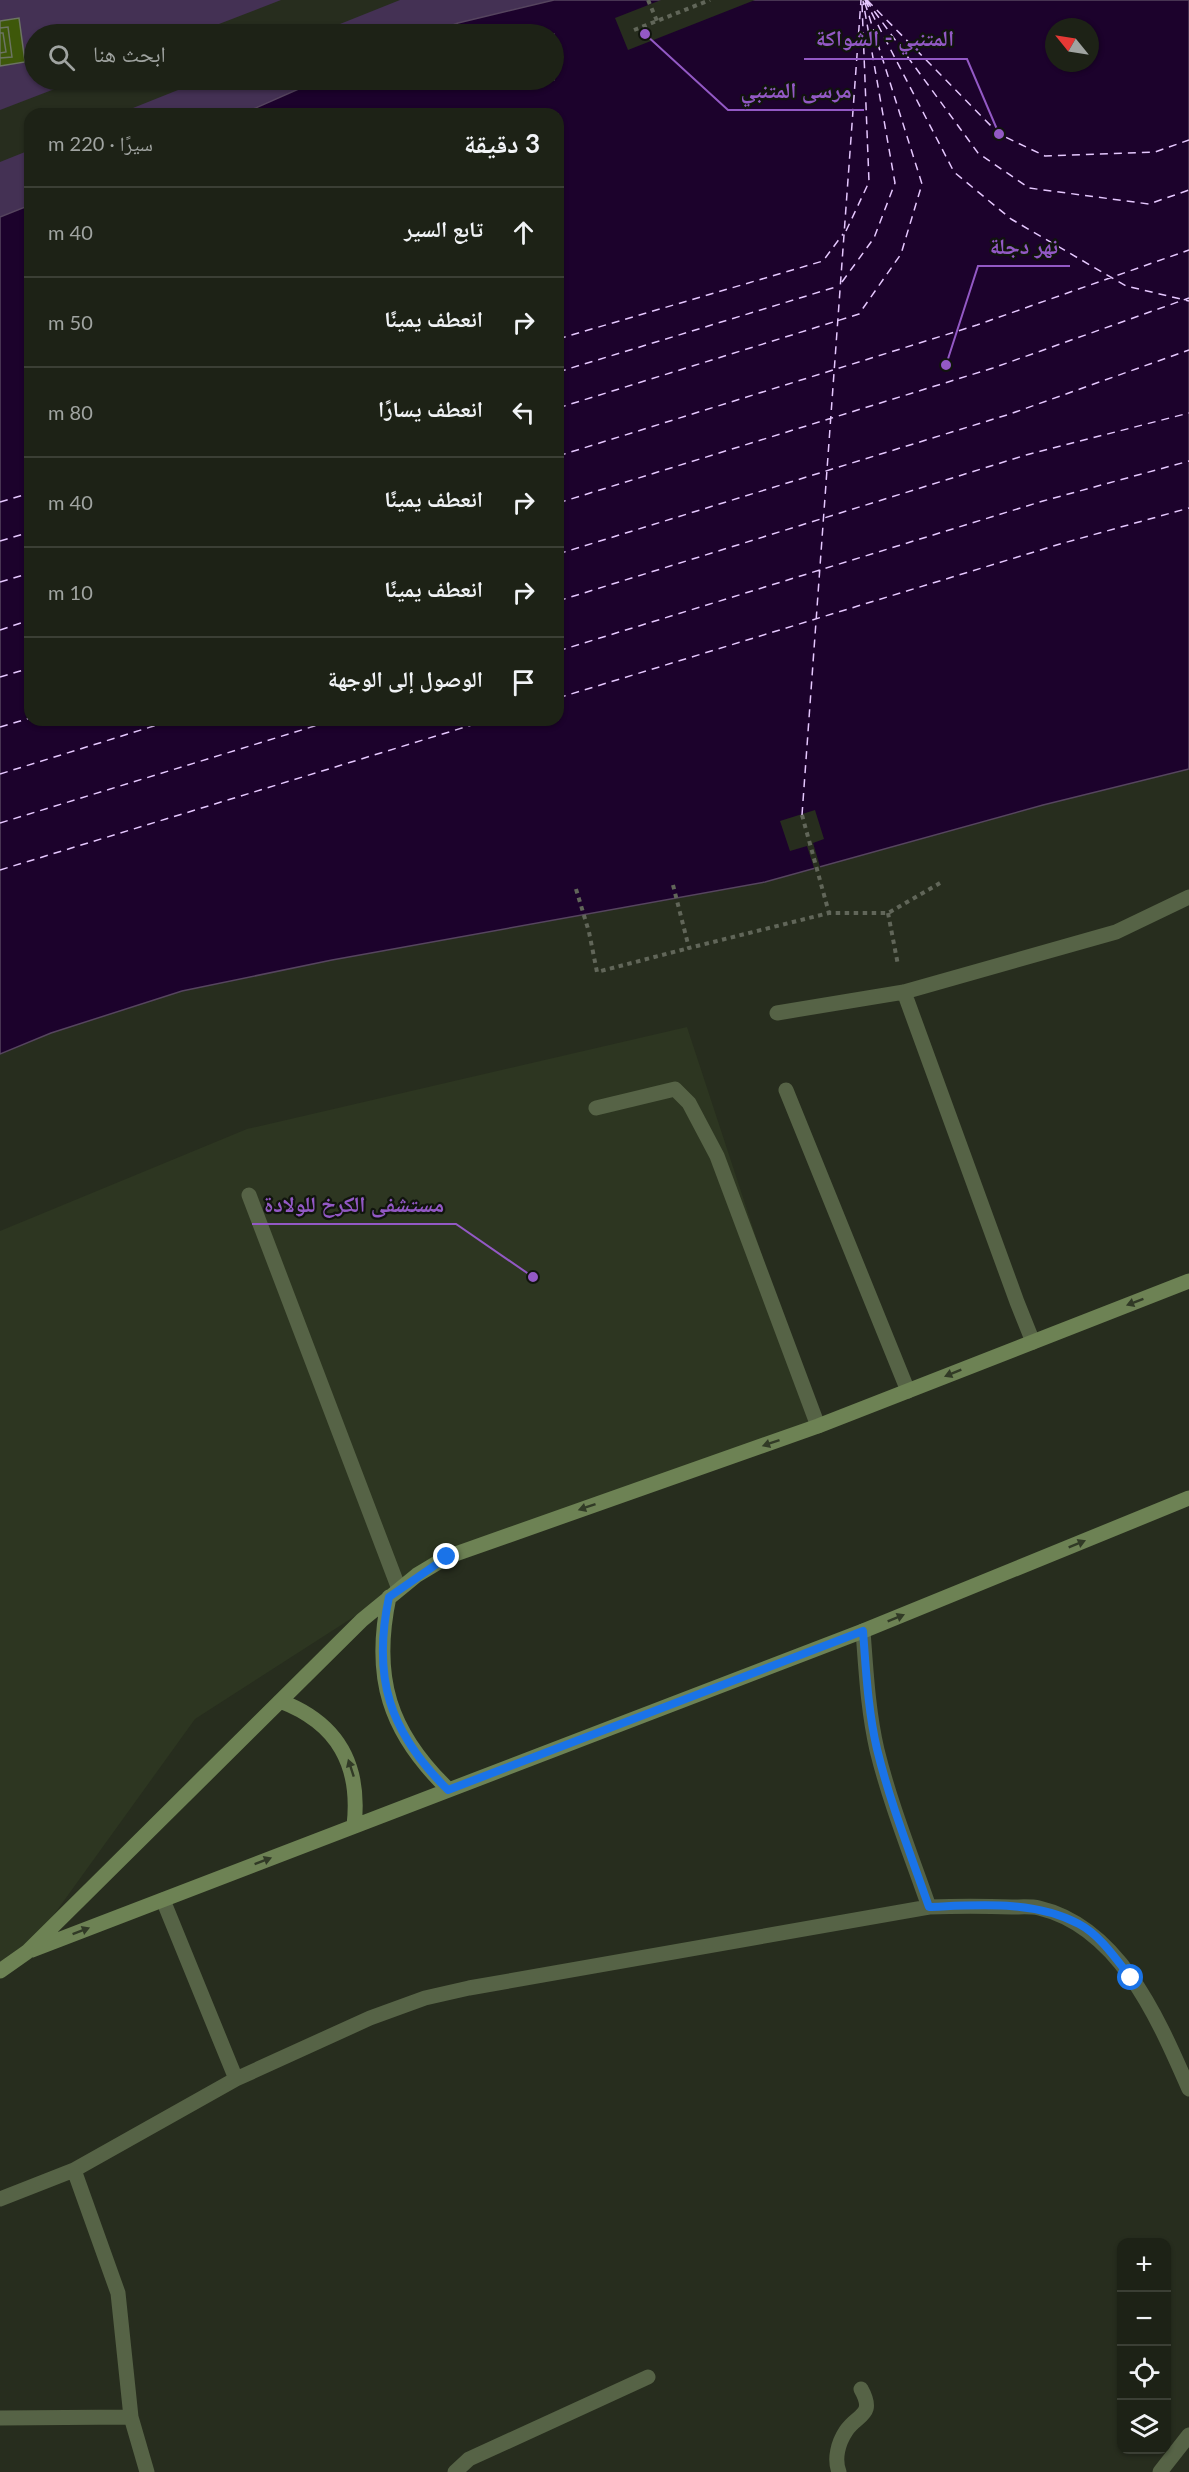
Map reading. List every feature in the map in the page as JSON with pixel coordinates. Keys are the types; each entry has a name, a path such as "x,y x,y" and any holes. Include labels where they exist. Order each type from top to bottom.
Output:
{"street":[{"path":"777,1013 904,992 1116,932 1189,897"},
{"path":"904,992 1033,1342"},
{"path":"596,1108 675,1089 689,1102 717,1156 818,1426"},
{"path":"786,1090 908,1391"},
{"path":"249,1195 394,1593 383,1627 382,1658 386,1687 394,1716 408,1744 426,1768 448,1790"},
{"path":"0,1971 27,1952 280,1701 394,1593 447,1557 818,1426 1189,1281"},
{"path":"27,1952 863,1631 1189,1498"},
{"path":"863,1631 877,1748 891,1799 929,1907"},
{"path":"280,1701 320,1722 336,1739 355,1781 357,1803 354,1826"},
{"path":"163,1900 236,2079"},
{"path":"0,2199 74,2170 236,2079 370,2018 425,1998 469,1988 929,1907 971,1905 1039,1908 1081,1925 1108,1949 1131,1978 1165,2034 1189,2089"},
{"path":"74,2170 118,2293 131,2417 147,2472"},
{"path":"455,2472 469,2459 648,2377"},
{"path":"839,2472 836,2465 838,2449 846,2430 860,2419 866,2410 866,2398 861,2389"},
{"path":"0,2418 131,2417"},
{"path":"1160,2472 1189,2435"}],"path":[{"path":"634,30 710,0"},
{"path":"649,2 657,21"},
{"path":"802,815 829,913"},
{"path":"576,889 589,932 597,972 829,913 888,913 940,883"},
{"path":"673,885 689,948"},
{"path":"888,913 904,992"}],"shaded area":[{"path":"0,0 281,0 219,24 24,24 24,90 52,90 0,110"},
{"path":"400,0 554,0 455,24 340,24"},
{"path":"554,0 1189,0 1189,769 1043,805 765,882 332,960 182,991 51,1033 0,1054 0,217 24,207 24,726 564,726 564,108 256,108 296,90 564,90 564,24 455,24"},
{"path":"178,90 296,90 256,108 133,108"},
{"path":"24,152 24,207 0,217 0,162"},
{"path":"687,1027 818,1426 447,1557 195,1719 27,1952 0,1970 0,1231 247,1129"}],"pier":[{"path":"661,0 755,0 628,50 615,18"},
{"path":"815,810 824,839 813,843 821,870 815,871 807,846 790,851 780,821"}],"building":[{"path":"19,18 24,62 0,66 0,21"},
{"path":"8,27 12,57 0,58 0,28"},
{"path":"0,33 3,33 6,52 0,53"}],"ferry route":[{"path":"802,815 861,0"},
{"path":"564,406 859,314 901,254 922,184 864,0"},
{"path":"865,0 954,172 1011,219 1126,286 1189,301"},
{"path":"866,0 978,153 1029,188 1149,204 1189,190"},
{"path":"867,0 999,134 1045,156 1155,152 1189,140"},
{"path":"842,282 874,238 895,183 863,1"},
{"path":"846,231 869,182 862,4"},
{"path":"564,337 823,261 843,234"},
{"path":"564,454 977,325 1189,250"},
{"path":"564,370 839,286"},
{"path":"564,501 993,368 1189,298"},
{"path":"564,552 1010,414 1189,350"},
{"path":"564,599 1026,455 1189,413"},
{"path":"564,649 1043,501 1189,461"},
{"path":"0,502 24,495"},
{"path":"564,696 1060,544 1189,508"},
{"path":"0,541 24,534"},
{"path":"0,582 24,575"},
{"path":"0,630 24,622"},
{"path":"0,677 24,670"},
{"path":"0,727 24,720"},
{"path":"0,774 154,726"},
{"path":"0,823 315,726"},
{"path":"0,870 468,726"}],"place":[{"name":"مرسى المتنبي","path":"645,34"},
{"name":"المتنبي - الشواكة","path":"999,134"},
{"name":"نهر دجلة","path":"946,365"},
{"name":"مستشفى الكرخ للولادة","path":"533,1277"}],"route":[{"path":"447,1557 417,1575 389,1597 383,1627 382,1658 386,1687 394,1716 408,1744 426,1768 448,1790 863,1631 877,1748 891,1799 929,1907 971,1905 1039,1908 1081,1925 1108,1949 1131,1978"}]}
